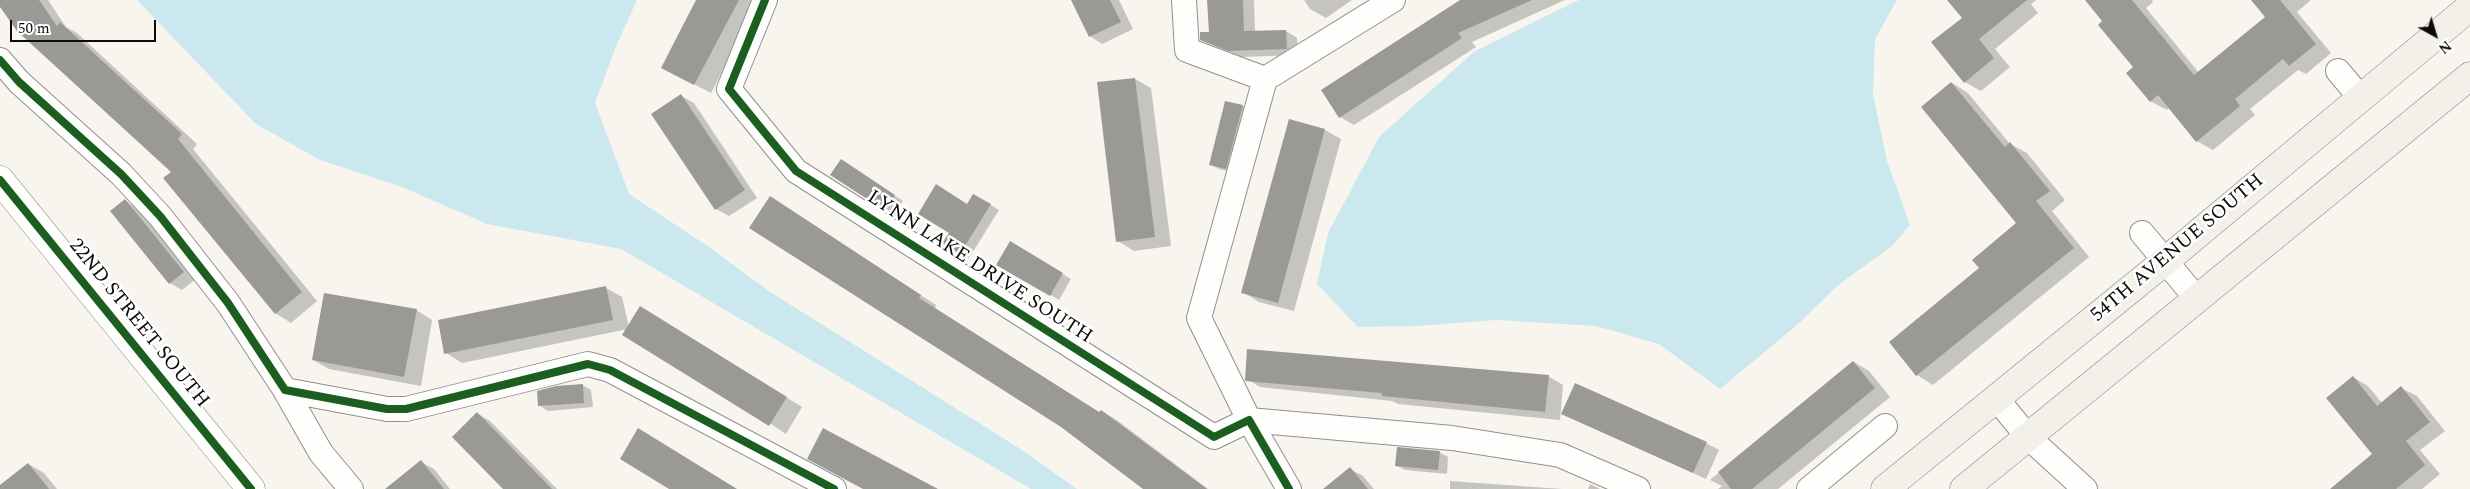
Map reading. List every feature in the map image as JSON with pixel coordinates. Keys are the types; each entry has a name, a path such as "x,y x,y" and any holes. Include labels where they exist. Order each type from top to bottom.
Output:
{"main road":[{"name":"54TH AVENUE SOUTH","path":"1885,489 2164,262 2470,7"},
{"path":"1964,489 2470,76"}],"street":[{"name":"LYNN LAKE DRIVE SOUTH","path":"765,0 729,90 796,171 1214,438 1249,420"},
{"path":"1184,0 1187,50 1265,79"},
{"path":"1289,489 1249,420 1199,318 1265,79 1393,0"},
{"path":"0,60 19,82 121,174 160,216 228,303 286,390 321,453 351,489"},
{"path":"2338,71 2360,97"},
{"name":"22ND STREET SOUTH","path":"0,180 251,489"},
{"path":"2142,233 2197,300"},
{"path":"286,390 387,409 406,410 588,364 610,370 834,489"},
{"path":"1996,398 2028,437 2085,489"},
{"path":"1249,420 1452,438 1560,455 1638,489"},
{"path":"1809,489 1885,426"}],"water":[{"path":"137,0 637,0 617,44 595,103 629,194 709,247 770,292 1019,448 1077,489 1031,489 621,249 487,224 402,187 320,160 256,124"},
{"path":"1579,0 1897,0 1875,39 1873,94 1887,161 1910,225 1892,246 1837,286 1797,325 1720,389 1659,344 1596,326 1496,320 1417,326 1358,327 1317,284 1328,233 1379,137 1475,51"}],"building":[{"path":"0,0 39,0 57,26 60,22 182,134 178,139 302,292 275,314 163,178 171,172 17,31 0,7"},
{"path":"696,0 739,0 694,85 661,68"},
{"path":"1071,0 1110,0 1121,22 1089,37"},
{"path":"1207,0 1243,0 1244,31 1286,30 1287,49 1228,51 1200,40 1200,32 1209,32"},
{"path":"1460,0 1532,0 1458,33 1462,38 1339,118 1321,90"},
{"path":"1947,0 2027,0 1979,39 1994,58 1964,83 1931,42 1962,18"},
{"path":"2085,0 2132,0 2194,75 2265,17 2251,0 2280,0 2316,44 2289,66 2283,59 2235,99 2240,106 2196,142 2158,95 2150,102 2126,73 2133,67 2098,25 2102,21"},
{"path":"1135,78 1155,237 1116,242 1097,82"},
{"path":"1951,82 2005,147 2010,142 2050,191 2036,201 2074,248 1916,376 1889,342 1979,268 1972,260 2016,223 1921,107"},
{"path":"681,94 745,190 715,210 651,114"},
{"path":"1225,101 1243,105 1226,169 1209,165"},
{"path":"1289,119 1325,129 1278,303 1241,293"},
{"path":"841,159 895,195 884,210 830,175"},
{"path":"936,184 967,204 973,194 991,204 960,254 942,243 949,233 918,214"},
{"path":"770,196 921,295 919,298 1099,412 1101,410 1207,489 1143,489 1061,427 749,228"},
{"path":"125,199 184,272 169,284 110,211"},
{"path":"1010,241 1063,273 1050,296 996,265"},
{"path":"606,286 613,320 444,354 438,320"},
{"path":"324,293 417,309 404,377 312,360"},
{"path":"640,306 787,397 769,426 622,335"},
{"path":"1247,349 1549,375 1545,412 1382,396 1382,393 1245,381"},
{"path":"1853,361 1875,388 1752,489 1731,489 1718,472"},
{"path":"2353,376 2377,406 2401,386 2430,422 2406,441 2425,465 2396,489 2330,489 2372,454 2326,398"},
{"path":"1575,383 1707,442 1693,473 1561,414"},
{"path":"583,384 584,403 538,406 537,391 556,386"},
{"path":"477,412 552,489 503,489 452,437"},
{"path":"638,428 737,489 669,489 620,459"},
{"path":"823,428 938,489 863,489 807,459"},
{"path":"1397,447 1440,451 1438,470 1395,466"},
{"path":"421,460 444,489 385,489"},
{"path":"28,463 49,489 0,489 0,485"},
{"path":"1350,467 1368,489 1323,489"}],"cycle path":[{"path":"765,0 729,89 796,171 1214,437 1249,420 1289,489"},
{"path":"0,60 19,82 121,174 160,216 228,303 285,390 387,409 406,409 588,364 610,370 834,489"},
{"path":"0,180 251,489"}]}
